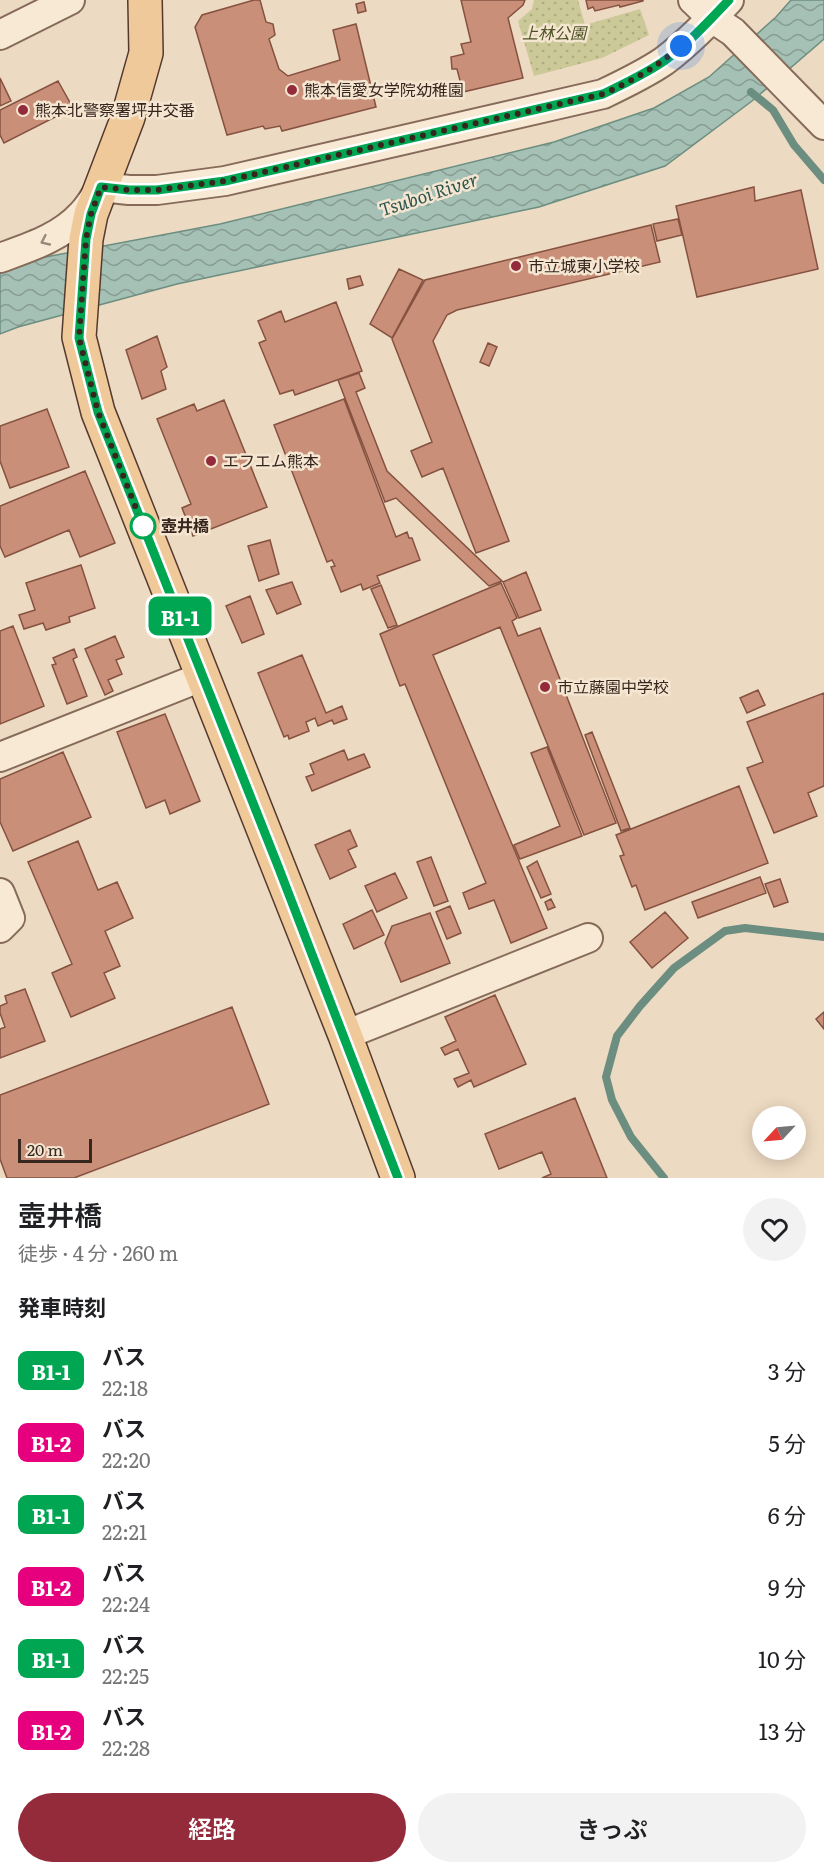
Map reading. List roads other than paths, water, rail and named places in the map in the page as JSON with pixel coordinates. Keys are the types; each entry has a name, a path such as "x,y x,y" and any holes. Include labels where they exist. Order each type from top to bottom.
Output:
{"main road":[{"path":"145,0 146,53 128,117 91,214 86,239 79,338 98,412 204,676 399,1178"}],"street":[{"path":"0,35 70,0"},
{"path":"0,258 50,240 84,213 101,187 157,190 225,181 603,94 635,79 665,60 717,13 824,125"},
{"path":"0,757 204,676"},
{"path":"0,893 10,918 0,928"},
{"path":"345,1035 588,938"}],"water":[{"name":"Tsuboi River","path":"791,0 824,0 824,39 752,101 665,166 539,207 177,284 18,327 0,334 0,269 14,263 220,224 554,142 654,108 709,77 776,17"}],"waterway":[{"path":"751,92 773,110 794,145 824,180"},
{"path":"664,1178 631,1137 612,1100 606,1077 617,1036 674,968 725,931 745,928 824,937"}],"place":[{"name":"熊本信愛女学院幼稚園","path":"292,90"},
{"name":"熊本北警察署坪井交番","path":"23,110"},
{"name":"市立城東小学校","path":"516,266"},
{"name":"エフエム熊本","path":"211,461"},
{"name":"壺井橋","path":"143,526"},
{"name":"市立藤園中学校","path":"545,687"}],"park label":[{"name":"上林公園","path":"554,33"}]}
